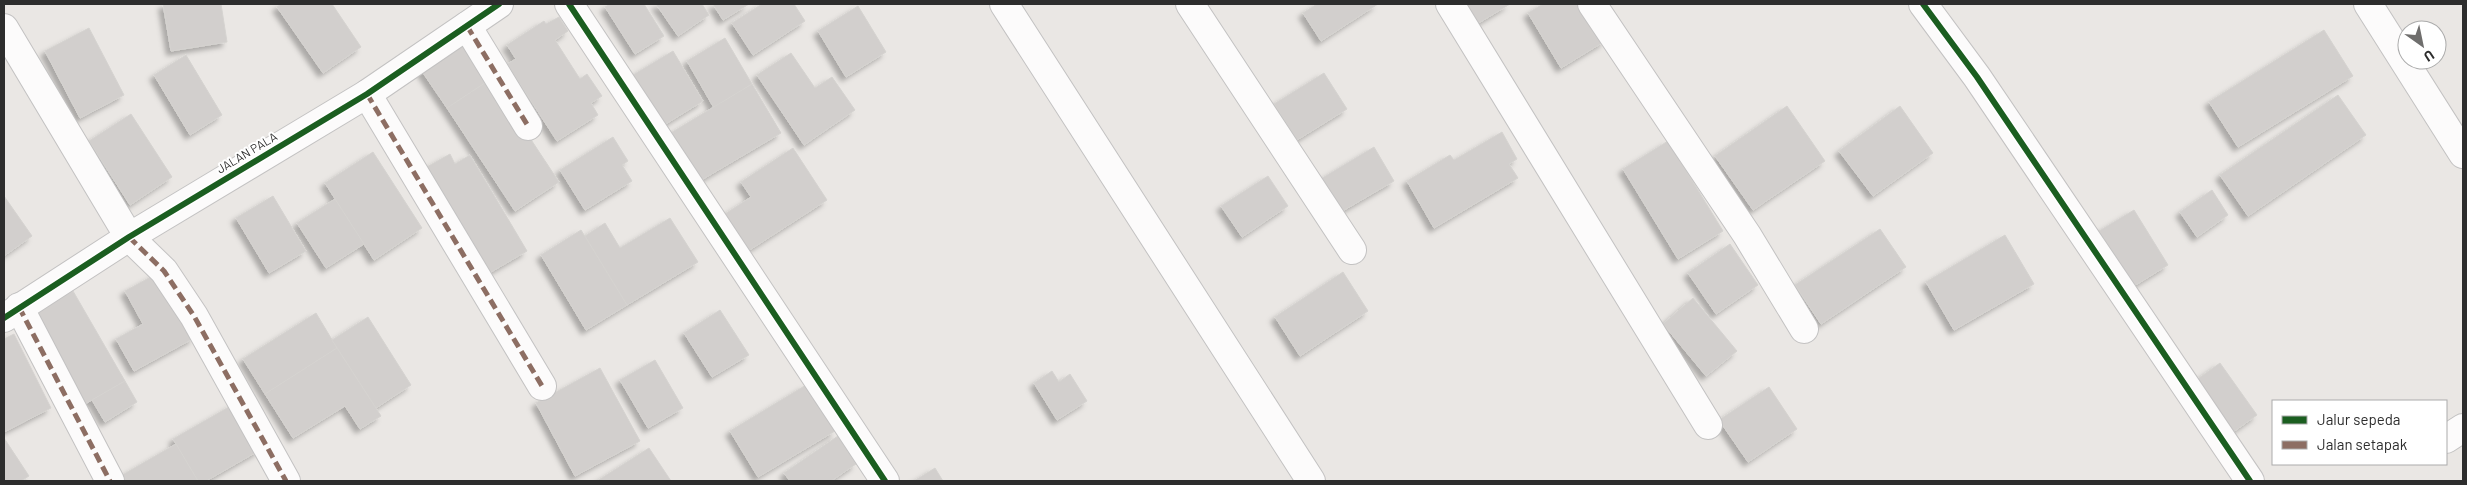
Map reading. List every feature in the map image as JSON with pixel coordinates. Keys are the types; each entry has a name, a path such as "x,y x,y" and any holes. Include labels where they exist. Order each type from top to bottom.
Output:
{"street":[{"name":"JALAN PALA","path":"11,312 129,237 367,94 499,4"},
{"path":"569,4 885,481"},
{"path":"1004,4 1311,481"},
{"path":"1190,4 1352,250"},
{"path":"1450,4 1708,425"},
{"path":"1592,4 1747,235 1804,329"},
{"path":"1923,4 1977,78 2250,481"},
{"path":"2368,4 2463,154"},
{"path":"467,26 528,126"},
{"path":"4,28 129,237 164,271 189,309 286,481"},
{"path":"367,94 542,386"},
{"path":"11,312 110,481"},
{"path":"2447,438 2463,428"}],"building":[{"path":"163,4 221,4 227,42 171,51"},
{"path":"281,4 332,4 361,47 323,73 277,7"},
{"path":"610,4 644,4 664,36 635,54 605,7"},
{"path":"656,4 702,4 709,15 678,36"},
{"path":"713,4 749,4 723,20"},
{"path":"762,4 794,4 805,21 753,55 732,23"},
{"path":"1317,4 1378,4 1321,41 1303,13"},
{"path":"1465,4 1510,4 1477,24"},
{"path":"1543,4 1583,4 1605,41 1561,68 1528,13"},
{"path":"858,6 886,52 846,77 818,31"},
{"path":"559,17 568,31 555,40 580,79 587,74 602,96 591,103 598,115 557,141 507,64 516,59 507,45 544,21 546,24"},
{"path":"89,28 124,95 80,118 45,51"},
{"path":"2324,30 2353,76 2238,147 2209,102"},
{"path":"463,38 491,79 447,108 419,67"},
{"path":"725,38 752,84 714,108 687,61"},
{"path":"673,51 703,101 664,125 633,75"},
{"path":"791,53 815,88 832,77 855,110 804,145 757,75"},
{"path":"186,55 222,115 190,135 154,75"},
{"path":"1324,73 1347,109 1297,140 1274,104"},
{"path":"491,79 559,182 515,211 447,108"},
{"path":"752,84 781,133 698,182 669,134"},
{"path":"2338,95 2366,135 2248,216 2220,175"},
{"path":"1787,106 1825,161 1753,210 1715,156"},
{"path":"1900,106 1933,153 1873,196 1839,151"},
{"path":"131,114 172,177 130,205 89,141"},
{"path":"1502,132 1517,159 1509,164 1518,178 1434,228 1407,181 1450,155 1454,160"},
{"path":"613,137 628,161 622,165 632,181 585,210 560,170"},
{"path":"1668,141 1723,231 1678,259 1623,169"},
{"path":"1374,147 1394,181 1339,213 1319,180"},
{"path":"793,148 827,200 748,251 725,214 751,197 741,182"},
{"path":"373,152 422,228 374,260 325,183"},
{"path":"450,154 455,164 470,155 527,251 479,279 416,173"},
{"path":"1268,176 1288,206 1242,237 1221,206"},
{"path":"2212,190 2228,215 2197,237 2180,212"},
{"path":"4,196 32,236 4,256"},
{"path":"273,196 306,251 269,273 236,218"},
{"path":"335,199 364,244 326,268 297,223"},
{"path":"2134,210 2168,265 2134,286 2099,231"},
{"path":"670,218 698,262 627,305 585,236 605,223 620,248"},
{"path":"1880,229 1906,267 1821,324 1795,285"},
{"path":"581,230 627,305 586,330 541,255"},
{"path":"2005,235 2034,284 1954,330 1926,282"},
{"path":"1730,244 1758,285 1716,314 1688,273"},
{"path":"1343,272 1368,311 1300,356 1275,317"},
{"path":"158,273 194,338 134,371 116,339 143,324 125,291"},
{"path":"73,291 125,381 85,404 33,314"},
{"path":"1693,298 1737,351 1706,376 1663,324"},
{"path":"720,310 749,355 712,377 684,333"},
{"path":"316,313 337,348 265,394 243,359"},
{"path":"368,317 411,385 376,408 332,340"},
{"path":"14,334 51,408 4,432 4,339"},
{"path":"337,348 381,416 360,429 345,406 293,438 265,394"},
{"path":"655,360 683,408 648,428 620,380"},
{"path":"2220,363 2257,415 2229,435 2192,383"},
{"path":"600,368 640,441 575,476 536,403"},
{"path":"1052,371 1059,382 1070,374 1087,401 1057,420 1034,383"},
{"path":"125,381 137,402 105,422 92,400"},
{"path":"806,385 835,431 758,477 730,431"},
{"path":"1769,387 1797,429 1748,462 1719,420"},
{"path":"234,404 260,450 206,481 198,481 173,439"},
{"path":"838,436 856,464 831,481 790,481 784,473"},
{"path":"4,438 29,476 21,481 4,481"},
{"path":"176,444 198,481 119,481 117,478"},
{"path":"649,448 671,481 597,481"},
{"path":"935,468 943,481 914,481"}],"marked path":[{"path":"467,26 528,126"},
{"path":"367,94 542,386"},
{"path":"129,237 164,271 194,316 286,481"},
{"path":"19,307 110,481"}],"cycle path":[{"path":"4,318 129,237 367,94 499,4"},
{"path":"569,4 885,481"},
{"path":"1923,4 1977,77 2250,481"}]}
